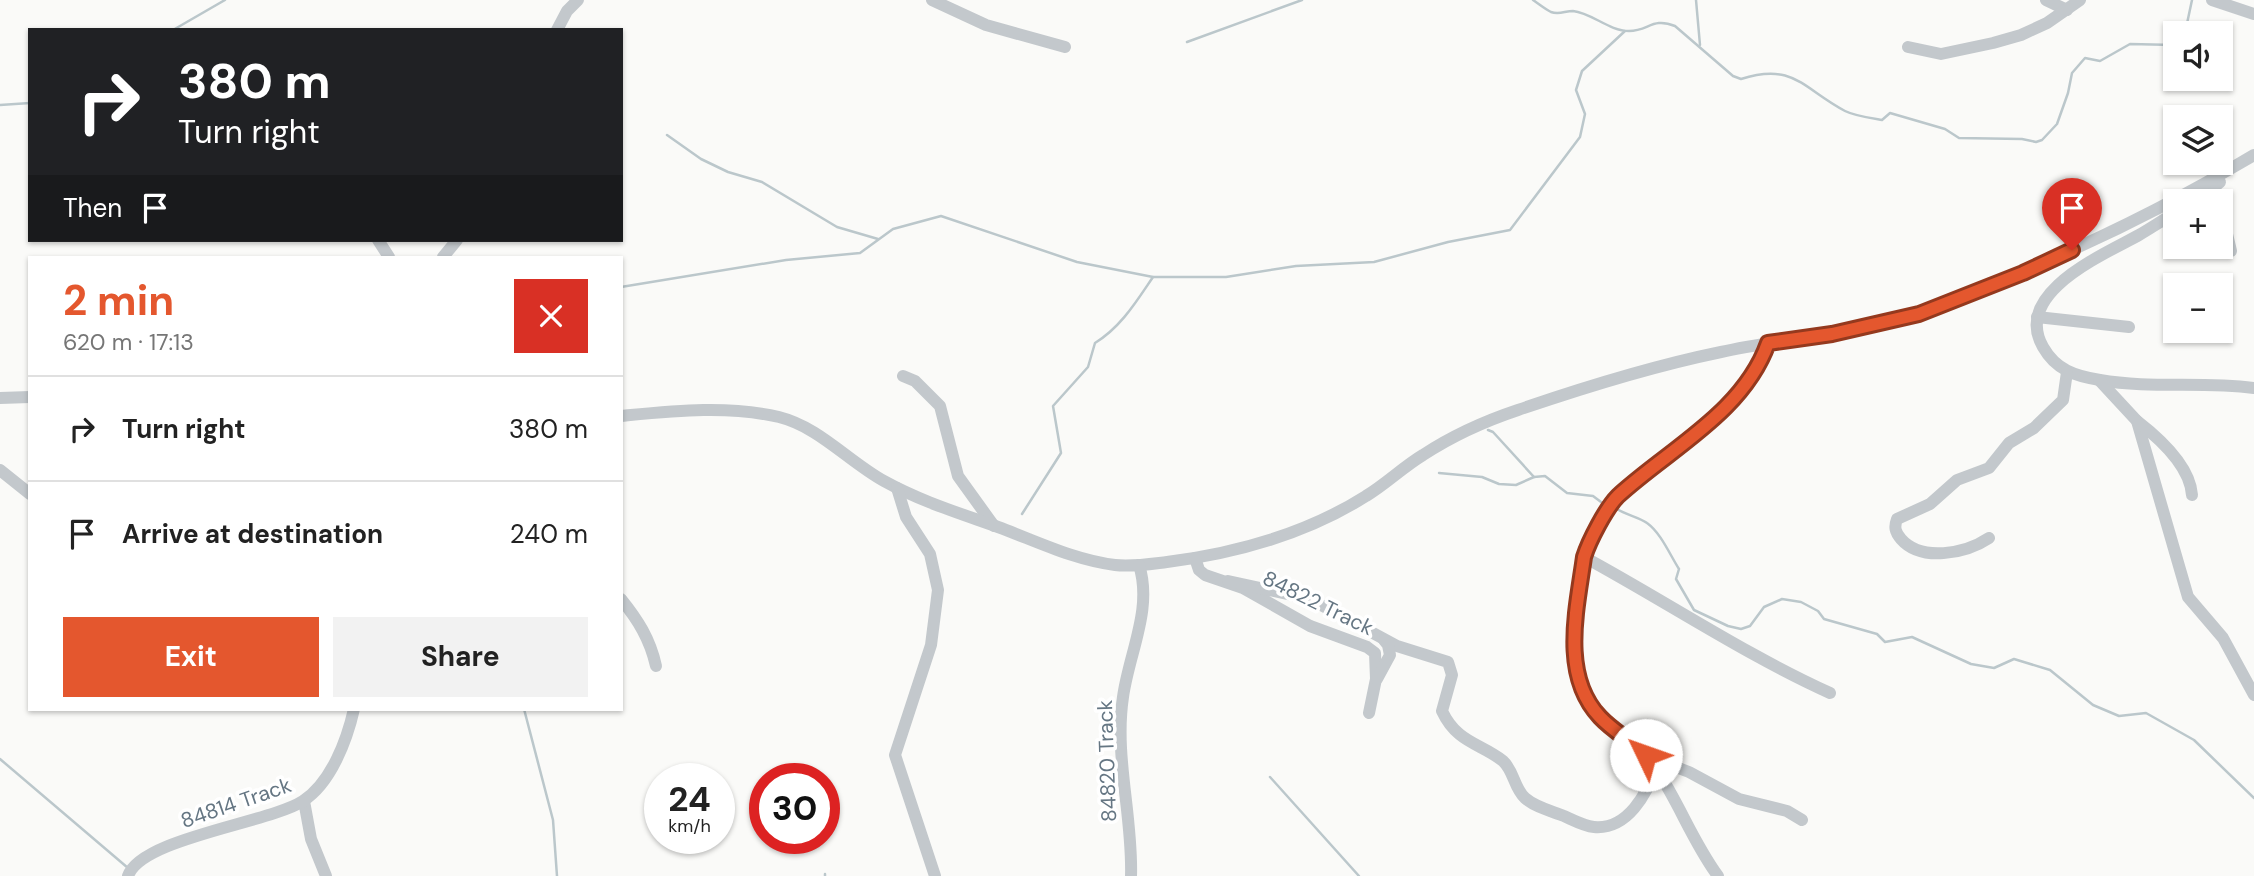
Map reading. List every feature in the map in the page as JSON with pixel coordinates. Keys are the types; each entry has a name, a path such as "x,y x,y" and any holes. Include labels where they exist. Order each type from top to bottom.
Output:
{"street":[{"path":"557,28 567,11 578,0"},
{"path":"932,0 985,25 1065,47"},
{"path":"2046,0 2067,10"},
{"path":"1908,47 1941,54 1954,53 2021,35 2080,0"},
{"path":"2212,0 2254,14"},
{"path":"2233,167 2254,155"},
{"path":"623,416 689,410 740,411 780,417 807,427 845,456 898,488 948,512 1079,558 1116,565 1139,565 1195,558 1288,536 1324,520 1368,495 1423,454 1469,429 1516,410 1657,367 1768,343 1832,334 1919,314 2023,273 2219,175"},
{"path":"2213,189 2224,175"},
{"path":"2218,185 2218,189"},
{"path":"2163,220 2103,253 2057,286 2046,298 2037,317 2036,334 2044,350 2067,372 2099,380 2142,386 2208,383 2254,388"},
{"path":"444,256 455,242"},
{"path":"2037,317 2099,321 2129,327"},
{"path":"1718,876 1697,847 1656,768 1646,755 1601,718 1590,705 1572,641 1588,544 1617,497 1674,453 1731,401 1757,368 1768,343"},
{"path":"1989,538 1961,550 1922,553 1904,542 1896,533 1895,525 1897,519 1930,504 1957,480 1989,468 2009,443 2034,428 2063,400 2067,372"},
{"path":"903,376 915,381 940,406 958,476 994,526"},
{"path":"2099,380 2137,421 2150,430 2189,478 2192,495"},
{"path":"0,398 28,397"},
{"path":"2137,421 2188,597 2223,638 2254,695"},
{"path":"0,470 28,492"},
{"path":"898,488 906,517 930,554 938,590 931,645 895,755 934,876"},
{"path":"1584,557 1652,594 1757,659 1830,693"},
{"name":"84822 Track","path":"1195,558 1199,570 1205,575 1228,581 1310,626 1367,647 1375,653 1376,679 1369,713"},
{"name":"84820 Track","path":"1131,876 1122,734 1123,698 1144,607 1145,584 1139,565"},
{"path":"1228,581 1310,600 1384,640 1448,662 1452,676 1442,710 1446,720 1486,753 1501,760 1510,769 1526,799 1591,827 1615,822 1635,808 1647,793 1656,768"},
{"path":"623,601 639,621 652,647 656,666"},
{"path":"1376,679 1390,655 1384,640"},
{"name":"84814 Track","path":"128,876 133,865 168,847 231,824 289,809 304,801 328,775 353,711"},
{"path":"1646,755 1689,772 1740,799 1787,811 1802,820"},
{"path":"304,801 311,839 326,876"}],"waterway":[{"path":"176,28 225,0"},
{"path":"1187,42 1302,0"},
{"path":"1533,0 1551,12 1580,12 1622,30 1636,30 1661,23 1675,26 1733,76 1741,79 1759,75 1786,76 1797,80 1849,113 1882,120 1890,113 1945,129 1959,138 2022,139 2036,142 2042,140 2057,124 2072,73 2085,58 2100,61 2130,44 2163,45"},
{"path":"1696,0 1700,45"},
{"path":"2188,21 2192,0"},
{"path":"623,287 786,260 860,253 893,229 941,216 1077,262 1153,277 1226,277 1296,266 1374,262 1448,242 1510,230 1580,137 1585,114 1576,90 1582,71 1625,31"},
{"path":"0,105 28,103"},
{"path":"667,135 701,159 728,172 762,182 837,227 878,239"},
{"path":"1022,514 1061,453 1053,406 1088,367 1095,343 1120,322 1153,277"},
{"path":"1488,430 1493,432 1534,477 1545,476 1567,493 1593,496 1605,505"},
{"path":"1439,473 1482,477 1499,484 1516,485 1534,477"},
{"path":"1617,509 1644,521 1657,532 1679,569 1676,579 1694,610 1728,626 1741,629 1750,626 1764,607 1782,599 1801,602 1818,611 1824,619 1877,634 1885,642 1912,637 1971,664 1994,668 2014,659 2050,670 2093,705 2119,716 2146,713 2194,740 2254,798"},
{"path":"525,711 553,820 557,876"},
{"path":"0,759 128,868"},
{"path":"1270,777 1359,876"}],"route":[{"path":"1646,755 1601,718 1590,705 1572,641 1588,544 1617,497 1674,453 1731,401 1757,368 1768,343 1832,334 1919,314 2023,273 2072,250"}]}
